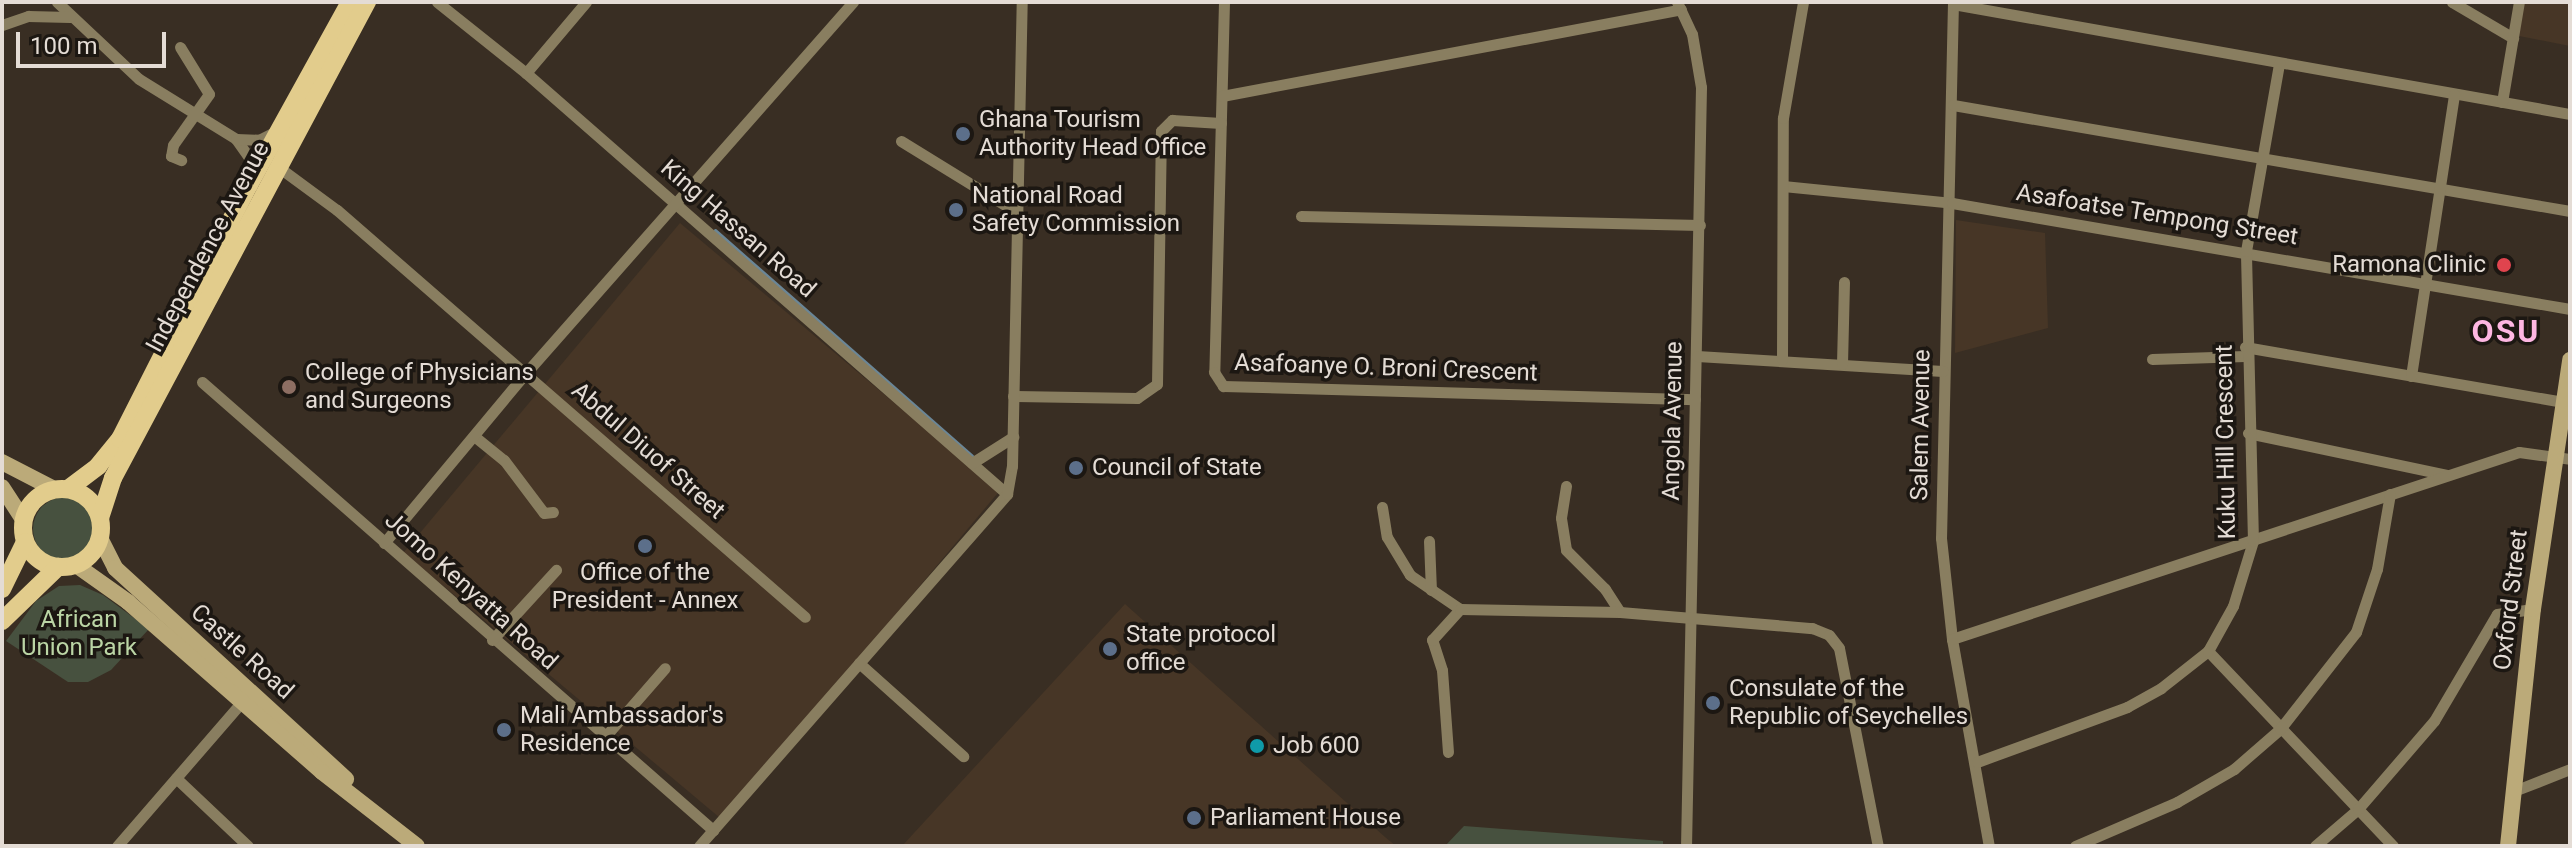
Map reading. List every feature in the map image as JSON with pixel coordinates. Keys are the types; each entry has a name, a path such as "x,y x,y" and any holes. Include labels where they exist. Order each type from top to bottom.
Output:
{"main road":[{"name":"Independence Avenue","path":"61,489 98,466 120,439 249,185 350,2"},
{"name":"Independence Avenue","path":"100,518 113,478 367,2"},
{"name":"Oxford Street","path":"2508,846 2533,609 2562,457 2563,402 2570,360"},
{"path":"2,462 61,489 82,494 100,518 100,538 2,621"},
{"path":"2,487 23,519 25,542 2,589"},
{"path":"23,519 40,495 61,489"},
{"name":"Castle Road","path":"100,538 115,568 330,763 359,796"},
{"path":"25,542 38,559 67,566"},
{"name":"Castle Road","path":"67,566 128,602 241,703 417,846"}],"street":[{"path":"57,2 139,79 236,139 250,159 249,185"},
{"name":"King Hassan Road","path":"437,2 526,73 678,204 1007,494"},
{"path":"526,73 586,2"},
{"path":"384,543 525,374 853,2"},
{"path":"699,846 1007,494 1013,437 1022,2"},
{"name":"Asafoanye O. Broni Crescent","path":"1224,2 1214,372 1223,386 1695,399"},
{"path":"1782,359 1783,186 1788,72 1803,2"},
{"path":"2452,2 2513,38"},
{"path":"2502,102 2519,2"},
{"path":"1953,3 2570,114"},
{"name":"Salem Avenue","path":"1953,3 1952,203 1943,371 1941,538 1952,639 1977,762 1989,846"},
{"path":"1222,96 1679,5"},
{"name":"Angola Avenue","path":"1679,5 1701,87 1686,846"},
{"path":"2,25 28,16 70,17"},
{"path":"180,47 209,90 170,153 181,160"},
{"name":"Kuku Hill Crescent","path":"1977,762 2127,707 2208,651 2241,586 2253,541 2245,352 2246,251 2279,63"},
{"path":"2411,376 2454,94"},
{"path":"1953,105 2261,154 2570,211"},
{"path":"1013,396 1137,398 1157,384 1161,131 1172,120 1221,123"},
{"path":"236,139 259,140 279,130"},
{"path":"901,141 1018,213"},
{"name":"Abdul Diuof Street","path":"277,166 337,210 805,617"},
{"name":"Asafoatse Tempong Street","path":"1783,186 1952,203 2570,309"},
{"path":"1301,216 1700,225"},
{"path":"1842,364 1844,282"},
{"path":"2152,359 2245,352 2563,402"},
{"path":"1697,356 1943,371"},
{"name":"Jomo Kenyatta Road","path":"202,382 603,739 713,830"},
{"path":"2248,433 2447,475"},
{"path":"474,436 504,460 544,513 553,512"},
{"path":"972,463 1013,437"},
{"path":"1952,639 2519,452 2562,457"},
{"path":"1566,486 1561,518 1566,550 1605,589 1620,612"},
{"path":"2075,846 2200,789 2234,769 2280,729 2356,632 2377,569 2390,494"},
{"path":"1382,507 1395,552 1410,575 1460,609 1620,612 1812,628 1829,635 1839,648 1878,846"},
{"path":"1429,541 1431,590"},
{"path":"492,640 556,570"},
{"path":"1448,752 1442,670 1432,640 1460,609"},
{"path":"2315,846 2358,809 2434,721 2497,614 2533,609"},
{"path":"2208,651 2393,846"},
{"path":"859,663 963,756"},
{"path":"603,739 665,668"},
{"path":"117,846 241,703"},
{"path":"2514,791 2570,769"},
{"path":"176,778 248,846"}],"shaded area":[{"path":"2524,2 2570,2 2570,46 2519,36"},
{"path":"1956,220 2045,233 2048,328 1955,353"},
{"path":"680,223 999,491 723,820 404,552"},
{"path":"1125,604 1385,837 1396,846 902,846"}],"green space":[{"path":"65,497 77,499 88,506 95,517 95,541 88,552 77,559 65,561 53,559 42,552 35,541 33,529 35,517 42,506 53,499"},
{"name":"African Union Park","path":"80,585 103,595 149,629 111,670 88,682 68,682 6,641 36,601 59,586"},
{"path":"1464,826 1663,841 1663,846 1445,846"}],"waterway":[{"path":"715,230 972,456"}],"place":[{"name":"Ghana Tourism Authority Head Office","path":"963,134"},
{"name":"National Road Safety Commission","path":"956,210"},
{"name":"Ramona Clinic","path":"2504,265"},
{"name":"College of Physicians and Surgeons","path":"289,387"},
{"name":"Council of State","path":"1076,468"},
{"name":"Office of the President - Annex","path":"645,546"},
{"name":"State protocol office","path":"1110,649"},
{"name":"Consulate of the Republic of Seychelles","path":"1713,703"},
{"name":"Mali Ambassador's Residence","path":"504,730"},
{"name":"Job 600","path":"1257,746"},
{"name":"Parliament House","path":"1194,818"}],"district":[{"name":"OSU","path":"2506,331"}]}
